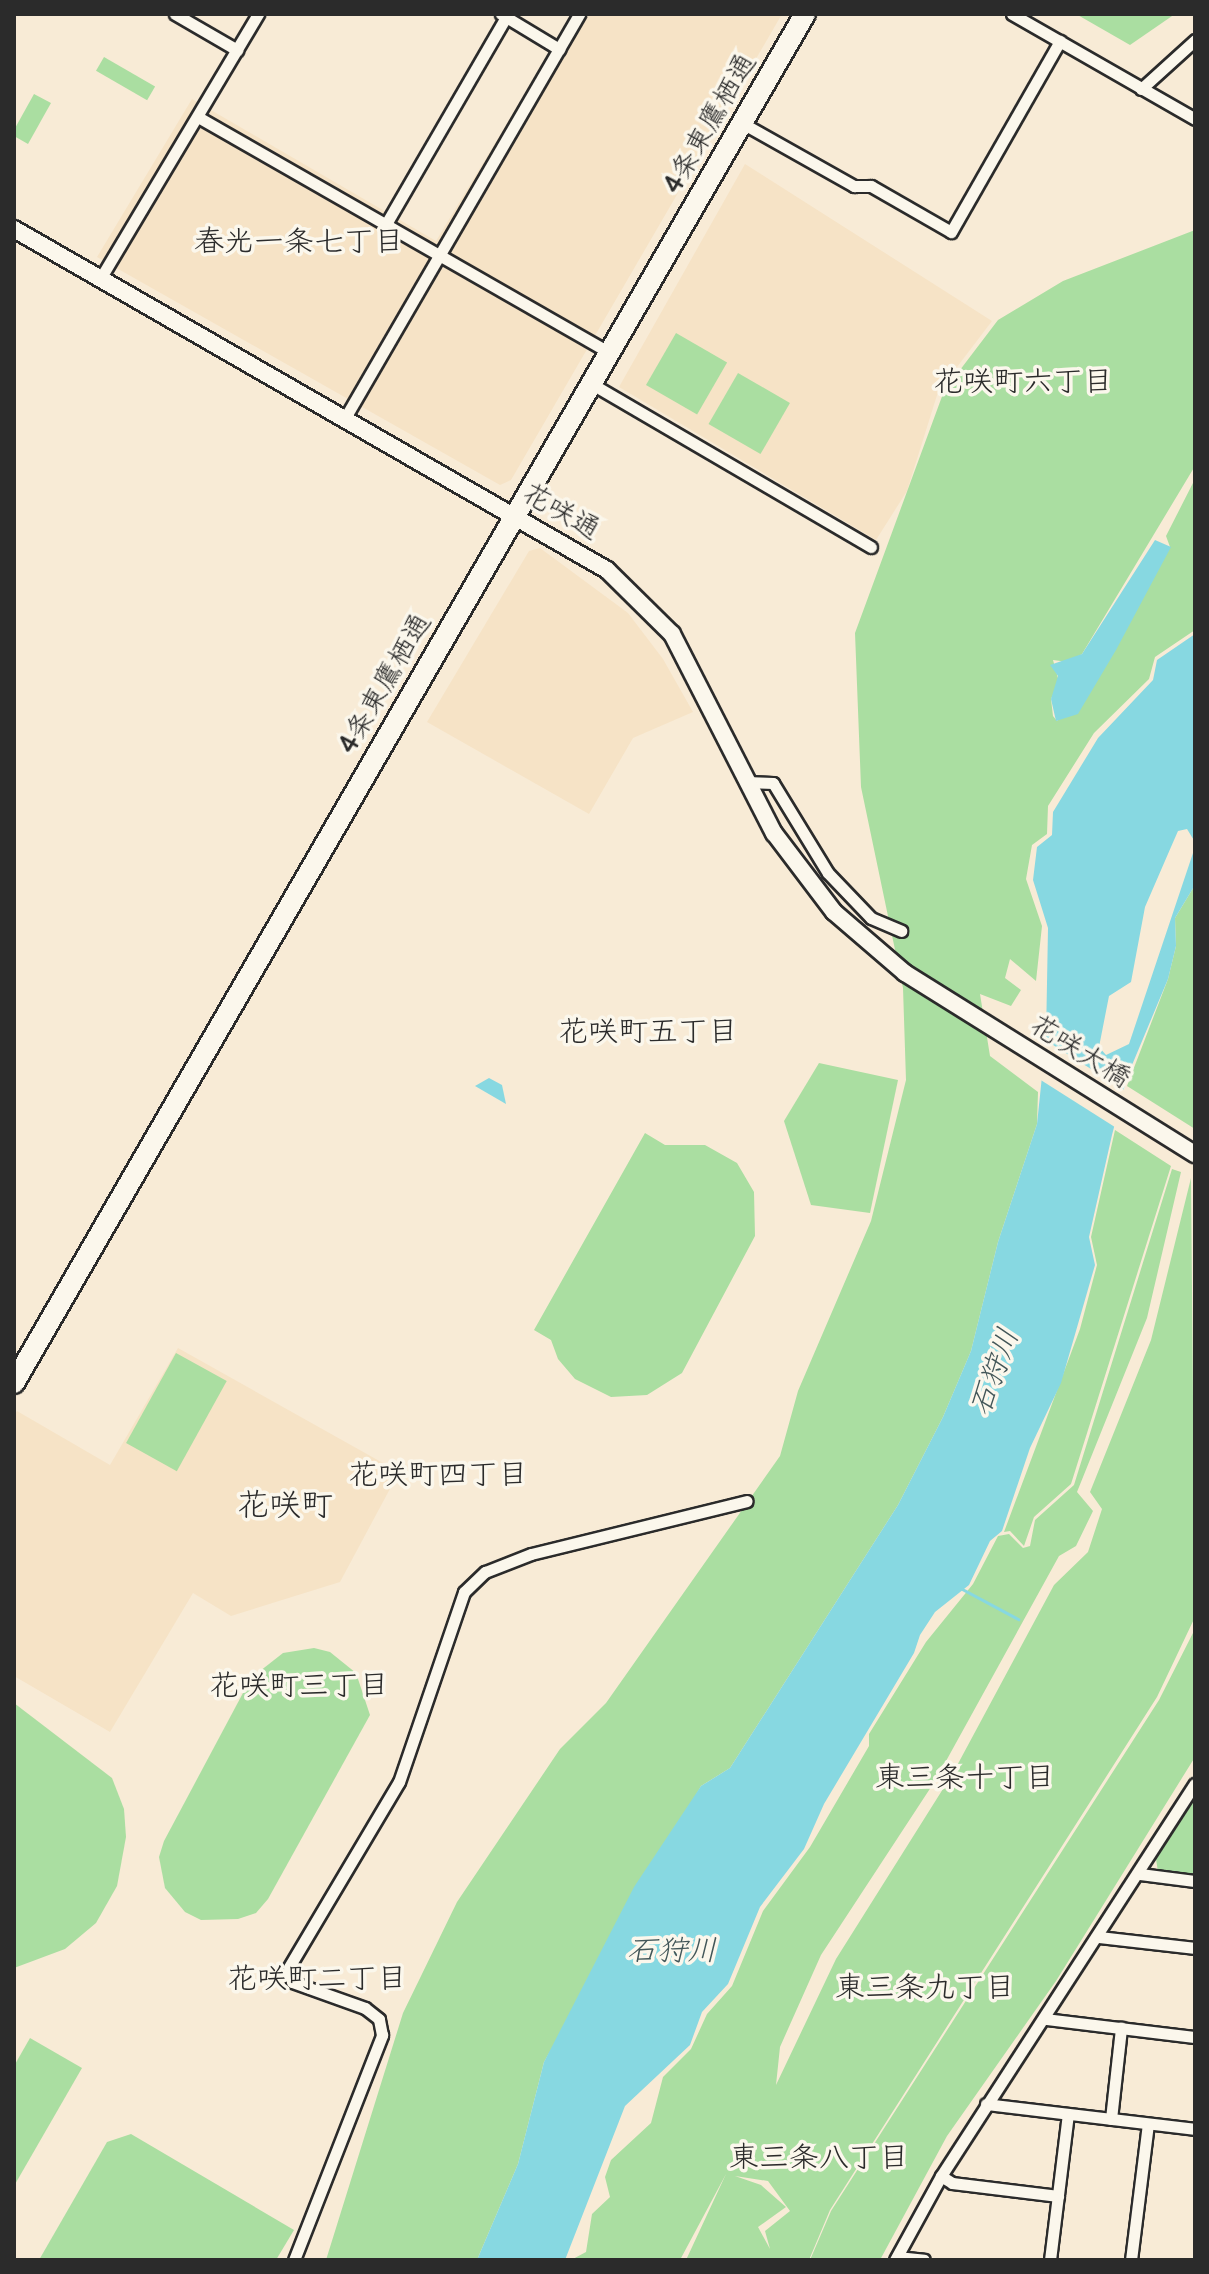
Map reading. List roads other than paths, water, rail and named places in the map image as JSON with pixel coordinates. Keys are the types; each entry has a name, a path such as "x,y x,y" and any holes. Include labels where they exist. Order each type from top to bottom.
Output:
{"highway":[{"name":"4条東鷹栖通","path":"14,1383 805,14"}],"street":[{"path":"175,14 237,50"},
{"path":"100,279 258,14"},
{"path":"345,418 579,14"},
{"path":"1012,14 1195,119"},
{"path":"386,224 503,16 559,49"},
{"path":"1141,89 1195,40"},
{"path":"742,123 854,186 871,186 951,232 1060,41"},
{"path":"198,117 610,353"},
{"name":"花咲通","path":"14,229 607,570 654,612 691,664 745,782 774,833 834,912 874,950 937,994"},
{"path":"592,384 871,547"},
{"path":"745,782 773,783 828,873 871,918 901,931"},
{"name":"花咲大橋","path":"937,994 1195,1154"},
{"path":"294,2260 382,2035 379,2019 365,2008 292,1982 289,1967 399,1782 464,1592 485,1572 531,1554 747,1501"},
{"path":"924,2260 896,2258 941,2176 986,2104 1046,2019 1193,1790"},
{"path":"1140,1874 1195,1881"},
{"path":"1099,1937 1195,1948"},
{"path":"1046,2019 1195,2037"},
{"path":"1111,2119 1121,2028"},
{"path":"986,2104 1195,2129"},
{"path":"1050,2260 1068,2114"},
{"path":"1131,2260 1148,2124"},
{"path":"941,2176 952,2183 1058,2196"}],"water":[{"path":"1155,540 1171,547 1116,650 1078,714 1056,721 1051,699 1058,676 1050,665 1082,654"},
{"name":"石狩川","path":"1195,634 1195,842 1187,829 1178,831 1145,907 1131,982 1109,996 1099,1047 1106,1055 1129,1044 1195,847 1195,885 1175,918 1176,946 1168,979 1127,1077 1089,1237 1095,1265 1061,1383 1030,1448 1002,1531 990,1541 969,1585 935,1612 920,1635 914,1653 824,1804 804,1849 760,1907 728,1984 702,2012 690,2045 625,2106 565,2260 477,2260 518,2164 544,2062 634,1887 701,1786 730,1768 898,1505 943,1417 971,1351 998,1242 1037,1124 1046,1038 1048,928 1033,880 1037,847 1052,835 1053,812 1098,738 1153,680 1157,660"},
{"path":"489,1078 502,1085 506,1104 475,1086"}],"waterway":[{"path":"962,1589 1018,1619"}],"district":[{"name":"春光一条七丁目","path":"299,242"},
{"name":"花咲町六丁目","path":"1023,382"},
{"name":"花咲町五丁目","path":"648,1032"},
{"name":"花咲町四丁目","path":"438,1475"},
{"name":"花咲町","path":"285,1506"},
{"name":"花咲町三丁目","path":"299,1686"},
{"name":"東三条十丁目","path":"965,1778"},
{"name":"花咲町二丁目","path":"317,1979"},
{"name":"東三条九丁目","path":"925,1988"},
{"name":"東三条八丁目","path":"819,2158"}]}
